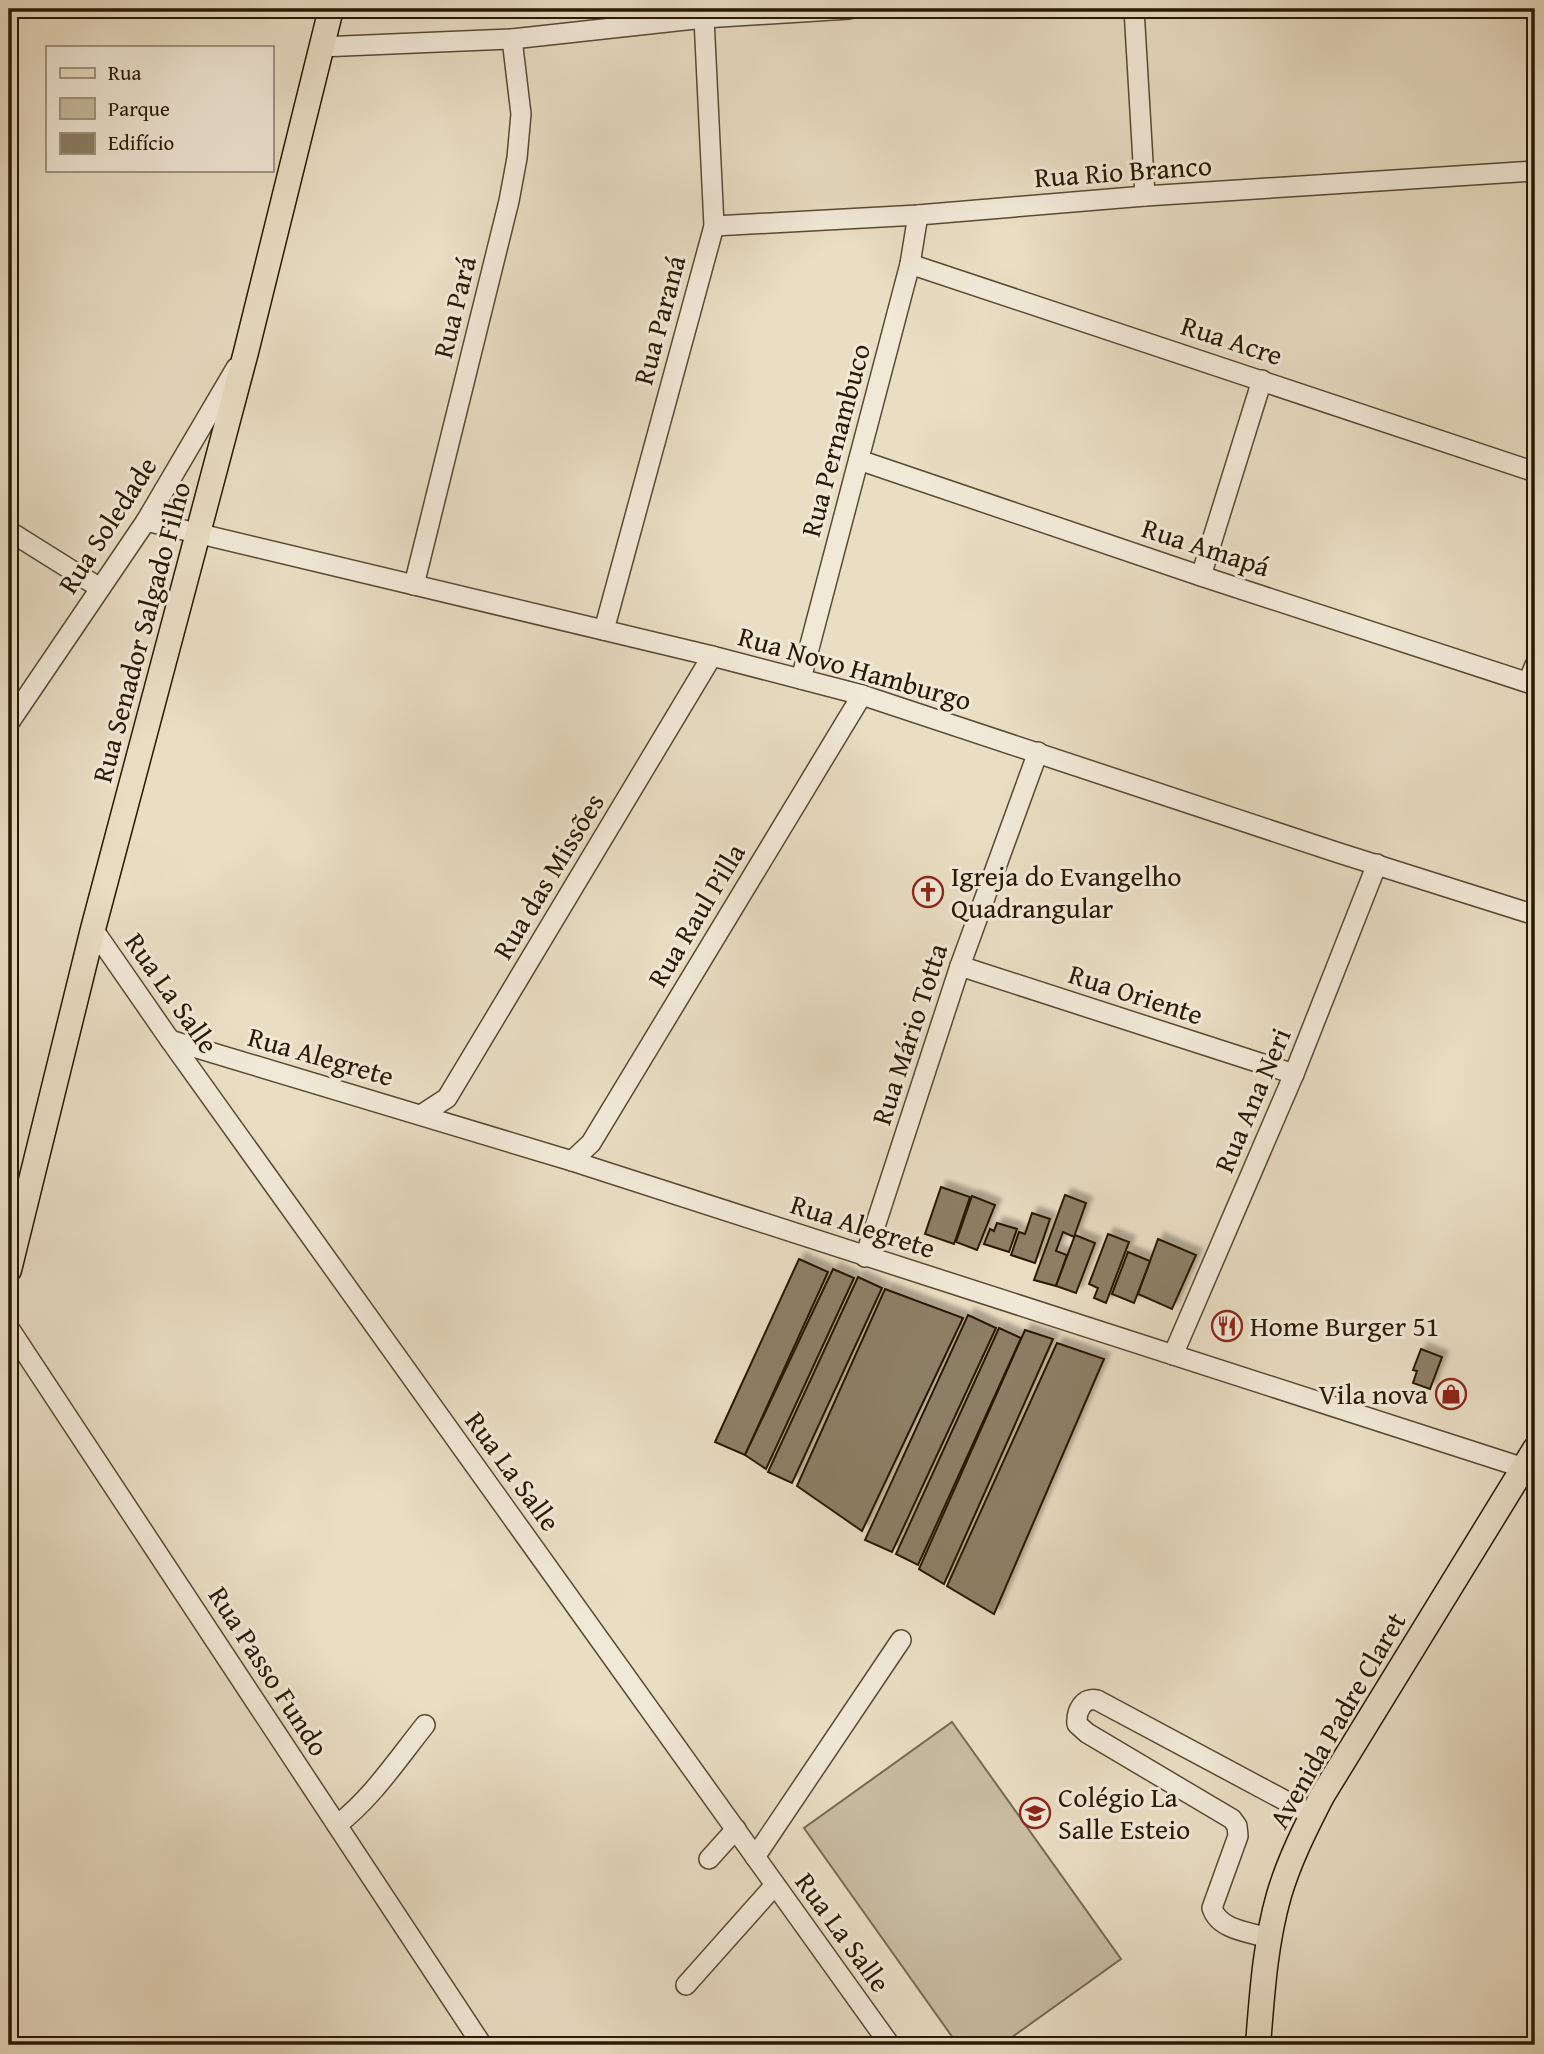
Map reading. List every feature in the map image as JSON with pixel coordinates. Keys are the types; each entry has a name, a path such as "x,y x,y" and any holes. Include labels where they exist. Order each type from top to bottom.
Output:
{"main road":[{"name":"Rua Senador Salgado Filho","path":"9,1270 93,929 246,352 331,9"},
{"name":"Avenida Padre Claret","path":"1258,2045 1269,1938 1279,1895 1299,1841 1312,1815 1471,1552 1532,1464"}],"street":[{"path":"320,47 512,39 704,18 849,9"},
{"path":"1134,9 1145,196"},
{"name":"Rua Paraná","path":"604,630 714,226 704,18"},
{"name":"Rua Pará","path":"414,585 509,201 517,158 521,114 512,39"},
{"name":"Rua Rio Branco","path":"714,226 918,215 1145,196 1535,171"},
{"name":"Rua Pernambuco","path":"802,679 911,264 918,215"},
{"name":"Rua Acre","path":"911,264 1535,472"},
{"name":"Rua Soledade","path":"9,723 146,521 246,352"},
{"path":"1201,576 1262,380"},
{"name":"Rua Amapá","path":"859,460 1201,576 1533,677"},
{"name":"Rua Novo Hamburgo","path":"146,521 712,656 862,695 1535,915"},
{"path":"9,531 100,588"},
{"name":"Rua das Missões","path":"421,1115 447,1098 712,656"},
{"name":"Rua Raul Pilla","path":"572,1161 591,1143 862,695"},
{"name":"Rua Mário Totta","path":"865,1257 960,966 1038,752"},
{"name":"Rua Ana Neri","path":"1173,1355 1294,1074 1377,864"},
{"name":"Rua La Salle","path":"93,929 890,2045"},
{"name":"Rua Oriente","path":"960,966 1294,1074"},
{"name":"Rua Alegrete","path":"170,1040 572,1161 1173,1355 1532,1464"},
{"name":"Rua Passo Fundo","path":"9,1328 482,2045"},
{"path":"755,1857 901,1640"},
{"path":"1269,1938 1227,1925 1215,1917 1212,1908 1238,1836 1237,1826 1232,1819 1087,1733 1077,1724 1076,1716 1085,1701 1090,1698 1097,1700 1312,1815"},
{"path":"337,1825 355,1811 425,1726"},
{"path":"709,1858 736,1829"},
{"path":"686,1985 775,1885"}],"green space":[{"path":"952,1722 1121,1959 1001,2045 958,2045 804,1828"}],"building":[{"path":"941,1187 970,1197 954,1244 925,1234"},
{"path":"1065,1195 1086,1203 1074,1237 1063,1232 1056,1251 1067,1255 1056,1286 1034,1280"},
{"path":"972,1196 995,1205 977,1250 956,1242"},
{"path":"1032,1213 1050,1219 1035,1263 1011,1255 1019,1232 1025,1234"},
{"path":"997,1223 1017,1229 1009,1252 984,1244 990,1229 994,1231"},
{"path":"1108,1234 1129,1242 1106,1303 1094,1298 1098,1288 1089,1284"},
{"path":"1075,1235 1095,1243 1076,1293 1056,1286"},
{"path":"1158,1239 1196,1255 1172,1309 1138,1294"},
{"path":"1128,1252 1150,1261 1134,1303 1112,1294"},
{"path":"799,1259 828,1272 745,1455 715,1442"},
{"path":"833,1269 854,1278 766,1469 745,1455"},
{"path":"858,1277 882,1288 792,1483 768,1472"},
{"path":"885,1289 963,1318 862,1531 797,1486"},
{"path":"968,1315 996,1328 892,1552 865,1540"},
{"path":"999,1328 1021,1338 918,1565 896,1554"},
{"path":"1025,1330 1053,1339 944,1584 919,1569"},
{"path":"1057,1343 1104,1359 994,1614 947,1586"},
{"path":"1421,1349 1442,1357 1430,1389 1413,1383 1417,1371 1413,1370"}],"place":[{"name":"Igreja do Evangelho Quadrangular","path":"928,892"},
{"name":"Home Burger 51","path":"1227,1326"},
{"name":"Vila nova","path":"1451,1394"},
{"name":"Colégio La Salle Esteio","path":"1035,1813"}]}
